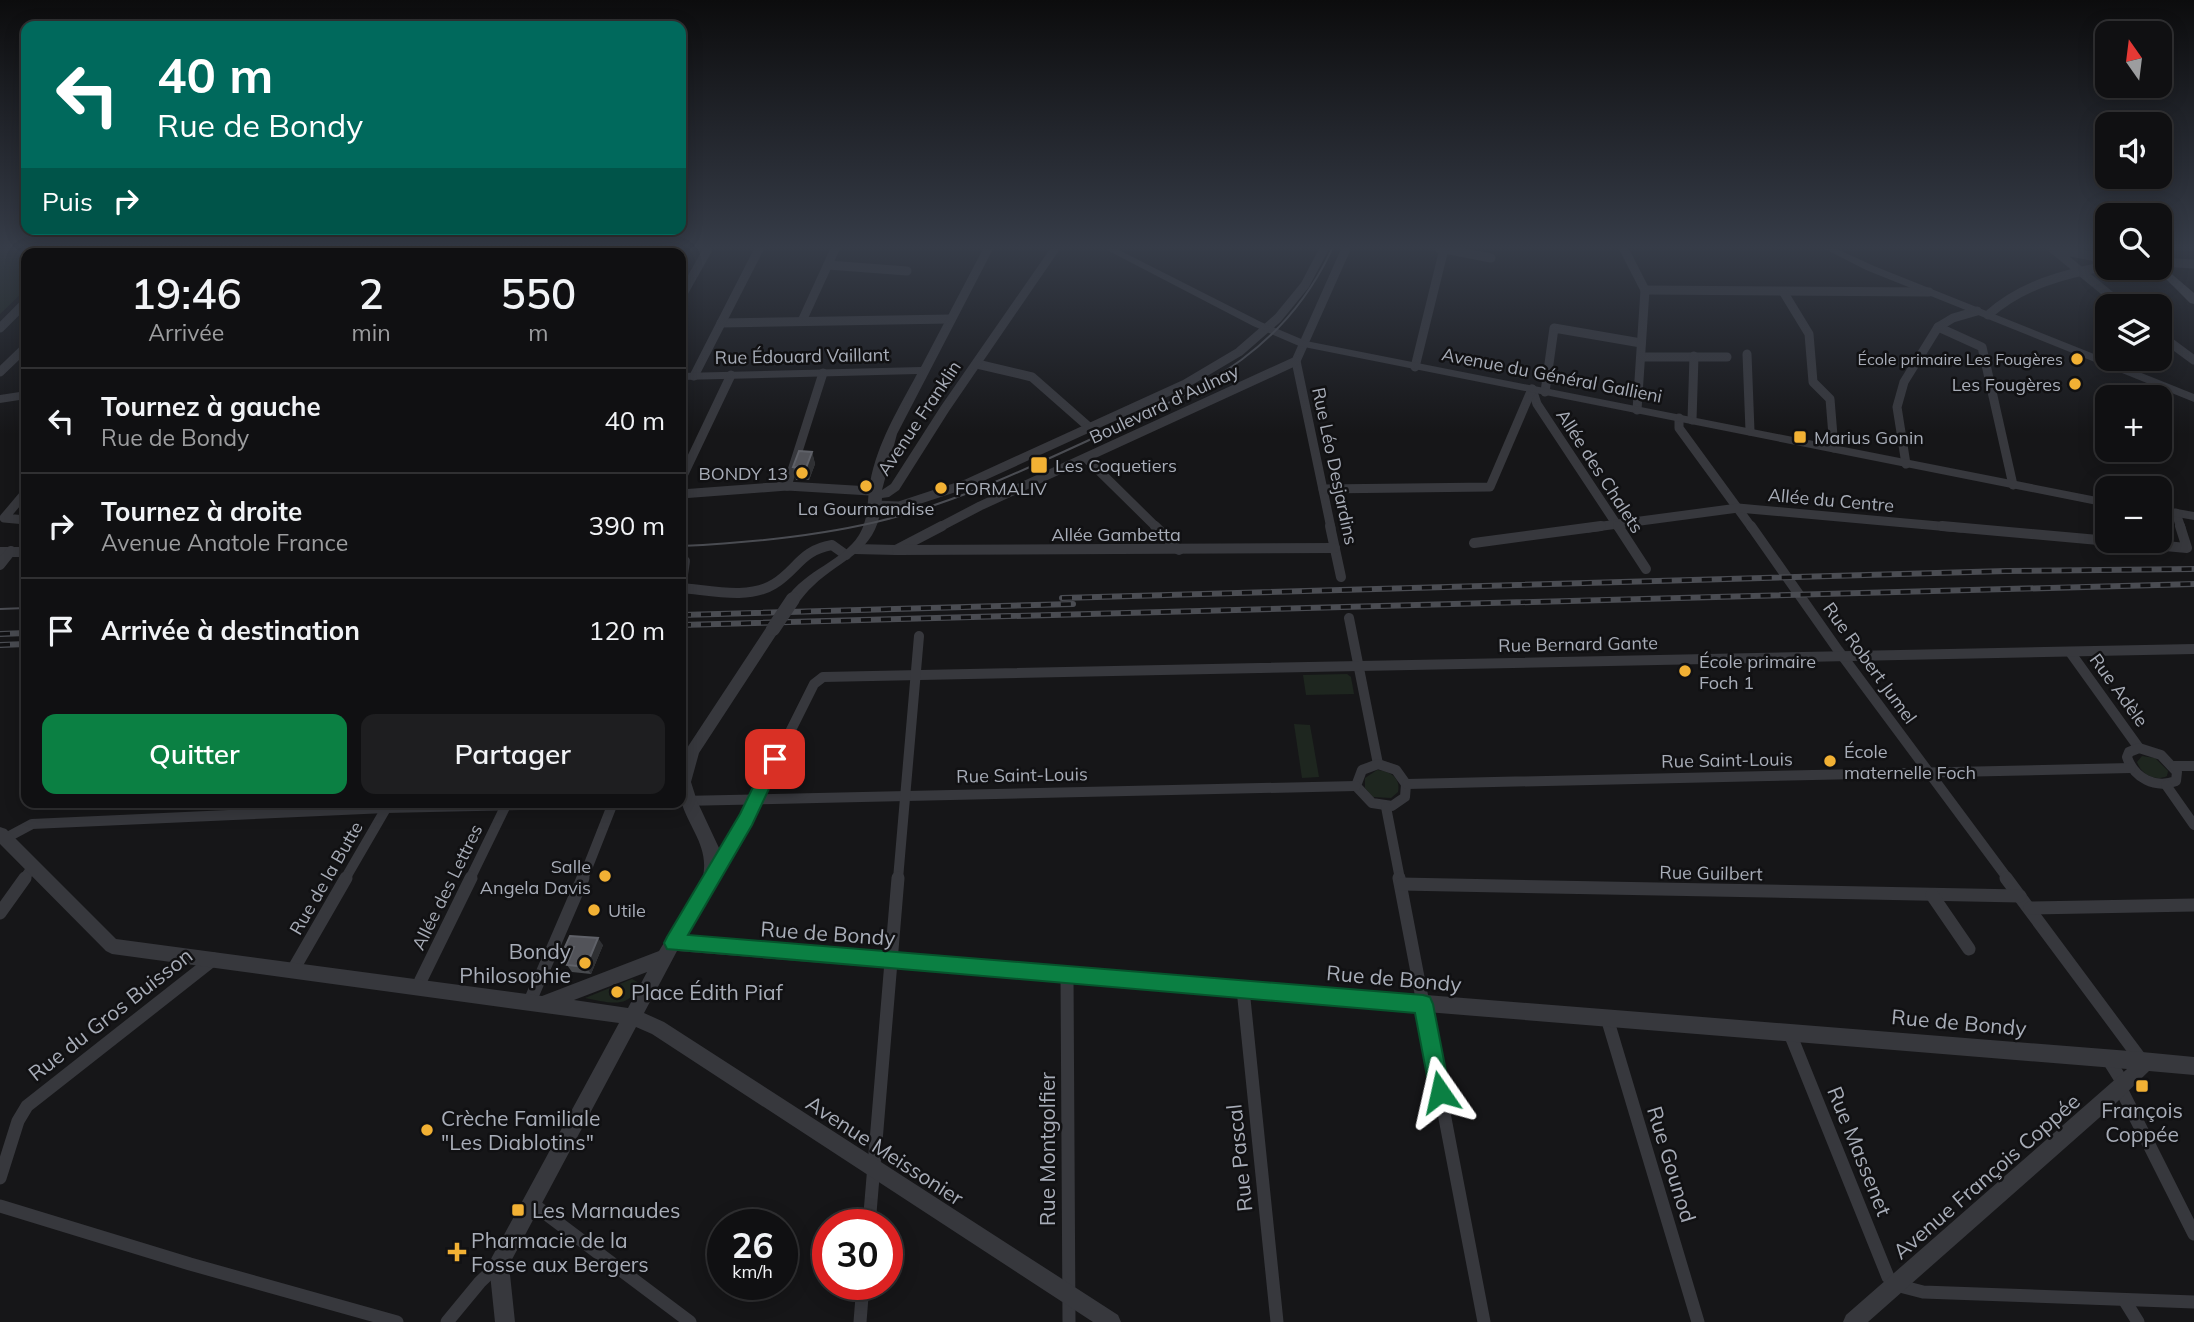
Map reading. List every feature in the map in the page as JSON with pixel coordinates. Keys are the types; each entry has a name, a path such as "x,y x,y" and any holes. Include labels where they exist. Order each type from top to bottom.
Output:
{"street":[{"path":"0,328 17,311"},
{"path":"694,376 727,311"},
{"path":"802,321 807,311"},
{"path":"686,774 692,751 793,598 809,581 850,552 866,535 876,483 891,434 954,311"},
{"name":"Avenue Franklin","path":"875,499 895,487 1013,311"},
{"name":"Avenue du Général Gallieni","path":"1231,311 1303,344 2095,499"},
{"name":"Boulevard d'Aulnay","path":"686,494 787,486 870,491 875,499 899,506 966,484 1185,384 1239,352 1283,311"},
{"path":"1296,361 1318,311"},
{"path":"1415,367 1428,311"},
{"path":"1637,410 1644,311"},
{"path":"1795,311 1809,334 1813,382 1830,399 1835,448"},
{"path":"1976,311 2194,398"},
{"path":"1906,462 1899,424 1899,394 1903,382 1938,327 1953,318 1986,311"},
{"path":"0,318 10,318"},
{"path":"721,323 950,319"},
{"path":"1938,327 1982,347 2013,483"},
{"path":"1545,392 1554,328 1642,343"},
{"path":"2172,344 2194,360"},
{"path":"0,372 21,352"},
{"path":"1747,354 1750,431"},
{"path":"1692,420 1694,356"},
{"path":"1641,357 1727,357"},
{"name":"Boulevard d'Aulnay","path":"686,588 759,590 774,584 816,547 832,545 850,552 896,550 980,506 1296,361"},
{"name":"Rue Léo Desjardins","path":"1296,361 1341,577"},
{"path":"977,364 1032,377 1090,428"},
{"name":"Rue Édouard Vaillant","path":"686,376 924,370"},
{"path":"787,486 823,373"},
{"path":"686,470 731,375"},
{"path":"1323,489 1490,487 1532,389"},
{"name":"Allée des Chalets","path":"1532,389 1537,404 1646,569"},
{"path":"0,399 21,396"},
{"name":"Rue Robert Jumel","path":"1679,418 1679,428 1843,656 2142,1061"},
{"path":"1087,458 1179,550"},
{"path":"21,498 4,518 21,520"},
{"name":"Allée du Centre","path":"1474,543 1738,508 2189,553 2177,515"},
{"path":"2172,514 2194,518"},
{"name":"Allée Gambetta","path":"896,550 1335,548"},
{"path":"0,565 5,551"},
{"path":"1349,618 1378,764"},
{"path":"870,1209 919,636"},
{"name":"Rue Bernard Gante","path":"754,800 819,678 2194,649"},
{"name":"Rue Adèle","path":"2070,652 2139,748"},
{"path":"2174,766 2176,781 2166,785 2151,782 2131,768 2127,757 2133,749 2139,748 2155,751 2174,766 2194,766"},
{"path":"1378,764 1399,772 1407,784 1405,797 1394,806 1386,807 1370,803 1356,786 1356,779 1364,768 1378,764"},
{"name":"Rue Saint-Louis","path":"1407,784 2131,768"},
{"path":"2166,785 2194,825"},
{"name":"Rue Saint-Louis","path":"686,801 1356,786"},
{"path":"447,1322 480,1282 499,1264 669,950 750,812 754,800"},
{"path":"686,803 714,860 709,882"},
{"path":"1386,807 1484,1322"},
{"path":"2,836 32,824 348,808"},
{"name":"Rue de la Butte","path":"293,970 386,808"},
{"name":"Allée des Lettres","path":"418,986 505,808"},
{"path":"537,1002 612,808"},
{"name":"Avenue Meissonier","path":"2,836 112,946 634,1017 658,1028 874,1171 1111,1322"},
{"path":"0,913 33,866"},
{"name":"Rue Guilbert","path":"1401,884 2020,896"},
{"path":"1931,895 1969,948"},
{"path":"2030,908 2194,905"},
{"path":"537,1002 669,950"},
{"name":"Rue de Bondy","path":"669,950 892,960 2110,1057 2194,1066"},
{"name":"Rue du Gros Buisson","path":"0,1178 18,1121 27,1106 214,959"},
{"name":"Rue Montgolfier","path":"1067,975 1069,1322"},
{"name":"Rue Pascal","path":"1243,989 1277,1322"},
{"name":"Rue Gounod","path":"1607,1018 1698,1322"},
{"name":"Rue Massenet","path":"1789,1031 1888,1276 1896,1285"},
{"path":"2110,1057 2108,1059 2194,1234"},
{"name":"Avenue François Coppée","path":"1853,1322 2142,1067 2142,1061"},
{"path":"533,1204 690,1322"},
{"path":"0,1206 397,1322"},
{"path":"499,1264 505,1322"},
{"path":"1896,1285 1923,1292 2194,1302"},
{"path":"860,1322 862,1300"},
{"path":"2125,1301 2138,1322"}],"shaded area":[{"path":"1347,674 1351,677 1354,694 1306,695 1303,675"},
{"path":"1294,724 1310,725 1319,777 1302,778"},
{"path":"2142,756 2155,758 2168,771 2167,776 2158,778 2145,773 2137,762"},
{"path":"1377,770 1390,774 1398,783 1398,792 1391,798 1373,797 1365,788 1365,778"},
{"name":"Place Édith Piaf","path":"632,979 639,983 630,998 624,1001 585,998"}],"building":[{"path":"799,451 812,452 806,468 793,467"},
{"path":"570,936 598,938 586,967 567,965 574,947 565,947"}],"tram line":[{"path":"686,546 828,532 876,522 961,496 1071,448 1203,384 1263,343 1294,311"},
{"path":"0,609 21,608"}],"railway":[{"path":"1062,598 2006,571 2194,569"},
{"path":"686,625 2194,584"},
{"path":"686,615 1073,604"},
{"path":"0,634 21,633"},
{"path":"0,645 21,644"}],"place":[{"name":"École primaire Les Fougères","path":"2077,359"},
{"name":"Les Fougères","path":"2075,384"},
{"name":"Marius Gonin","path":"1800,437"},
{"name":"Les Coquetiers","path":"1039,465"},
{"name":"BONDY 13","path":"802,473"},
{"name":"La Gourmandise","path":"866,486"},
{"name":"FORMALIV","path":"941,488"},
{"name":"École primaire Foch 1","path":"1685,671"},
{"name":"École maternelle Foch","path":"1830,761"},
{"name":"Salle Angela Davis","path":"605,876"},
{"name":"Utile","path":"594,910"},
{"name":"Bondy Philosophie","path":"585,963"},
{"name":"Place Édith Piaf","path":"617,992"},
{"name":"François Coppée","path":"2142,1086"},
{"name":"Crèche Familiale \"Les Diablotins\"","path":"427,1130"},
{"name":"Les Marnaudes","path":"518,1210"},
{"name":"Pharmacie de la Fosse aux Bergers","path":"457,1252"}],"route":[{"path":"775,759 750,812 673,943 1423,1004 1440,1092"}]}
